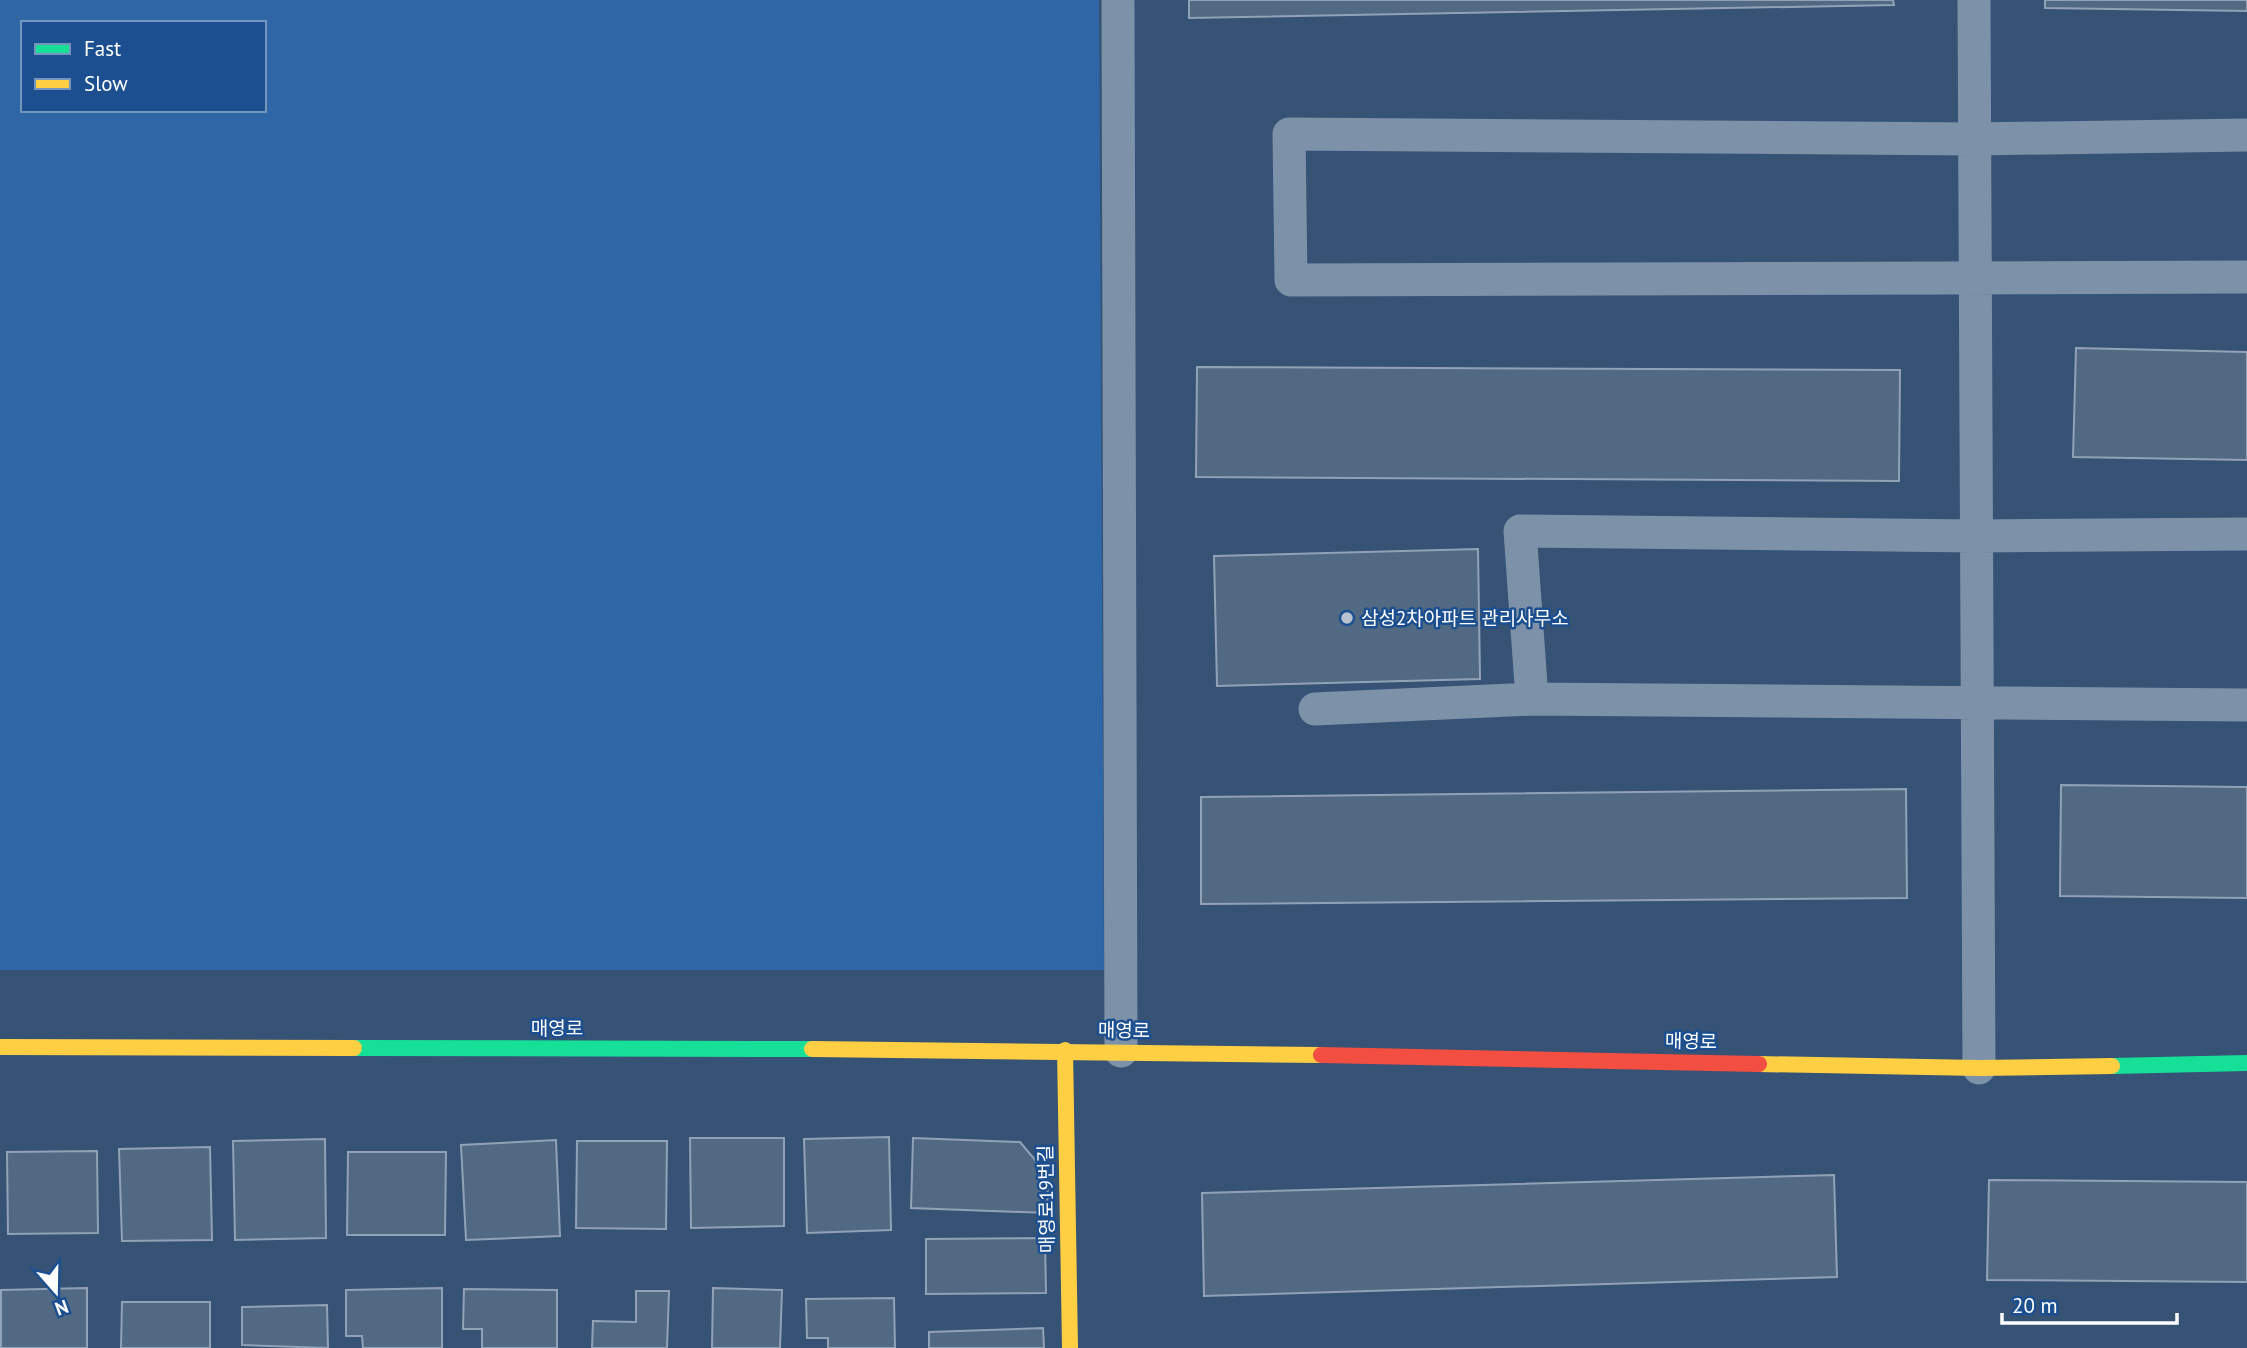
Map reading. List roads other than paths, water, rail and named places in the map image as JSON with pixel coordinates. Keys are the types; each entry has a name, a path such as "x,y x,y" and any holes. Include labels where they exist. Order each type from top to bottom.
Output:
{"street":[{"name":"매영로","path":"0,1047 1065,1050 1979,1068 2247,1063"},
{"name":"매영로19번길","path":"1065,1050 1070,1348"}],"lane":[{"path":"1118,0 1121,1051"},
{"path":"1974,0 1979,1068"},
{"path":"2247,135 1975,139 1289,134 1290,280 2247,277"},
{"path":"1532,699 1520,531 1976,536 2247,534"},
{"path":"1315,709 1532,699 1977,705 2247,705"}],"place":[{"name":"삼성2차아파트 관리사무소","path":"1347,618"}]}
